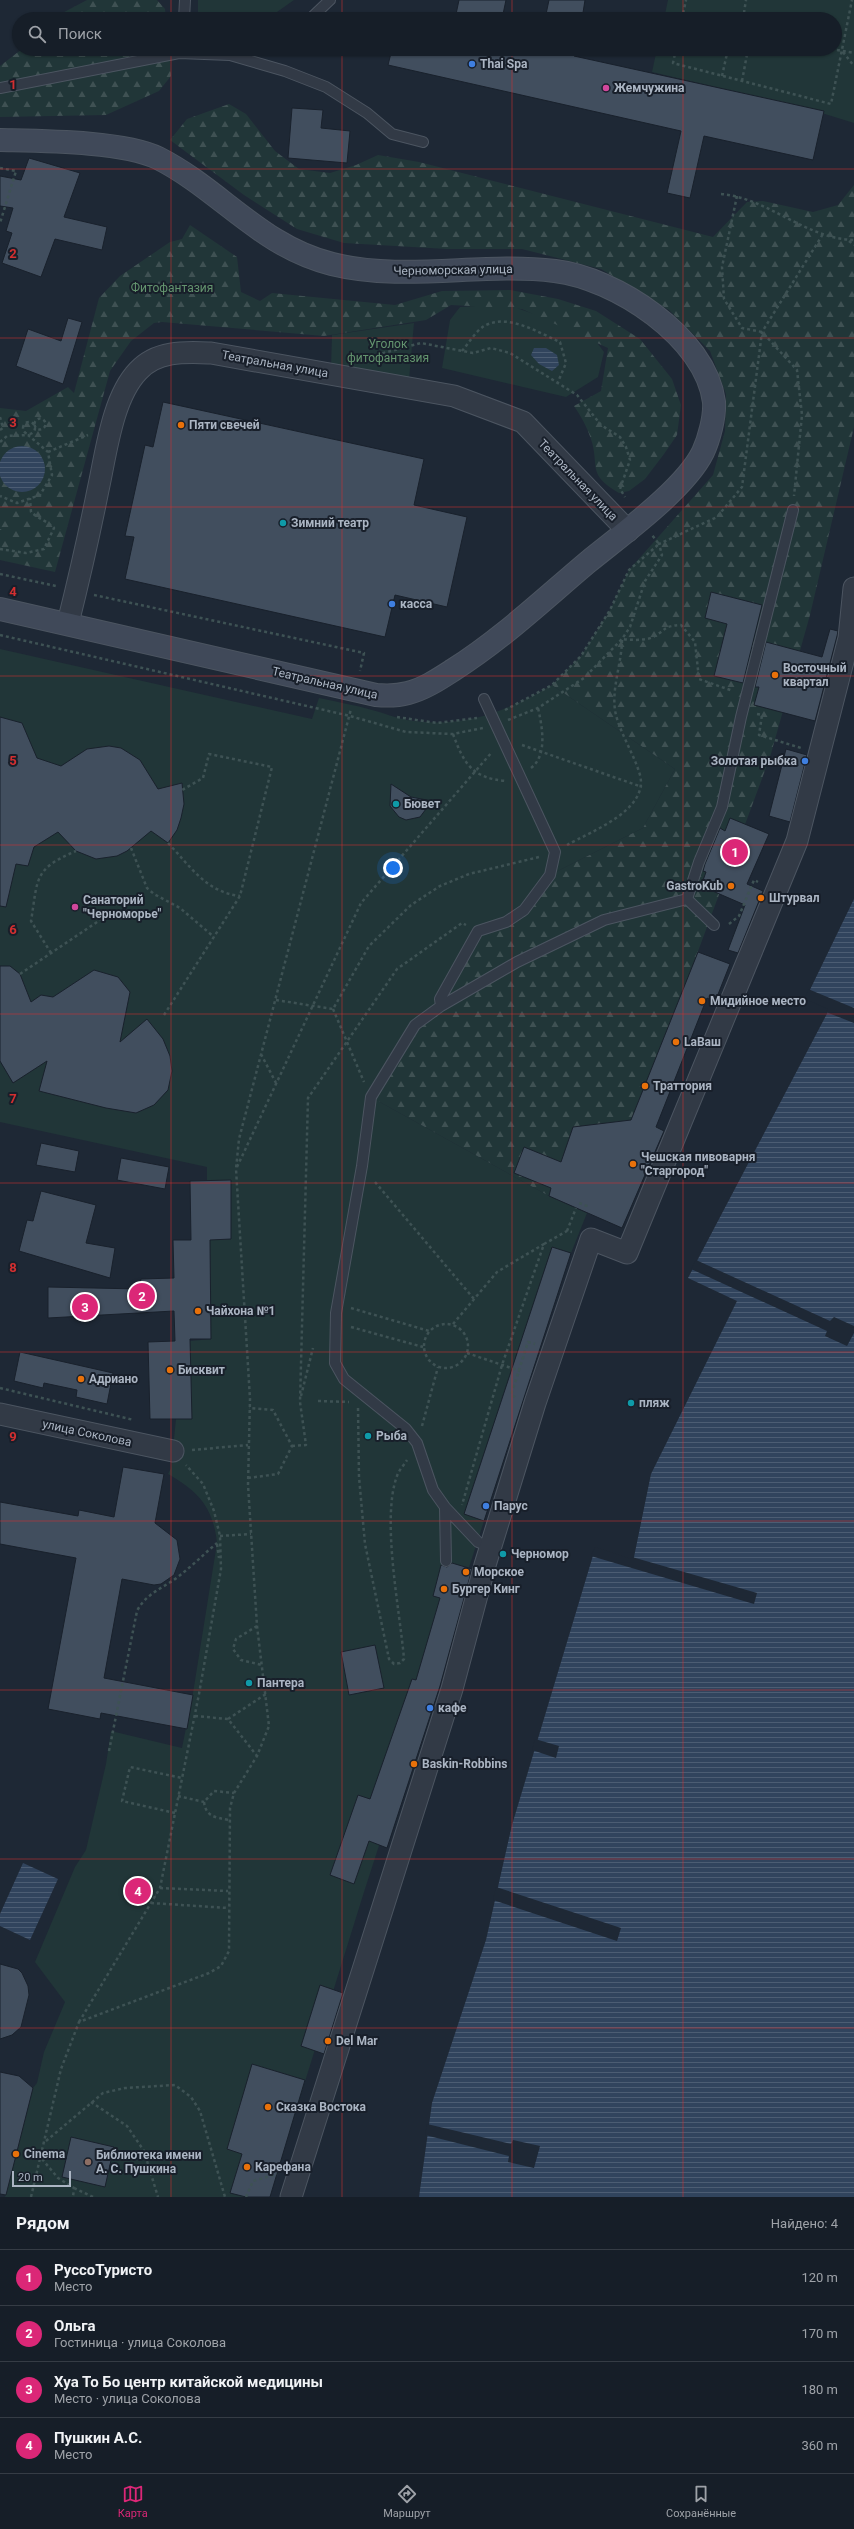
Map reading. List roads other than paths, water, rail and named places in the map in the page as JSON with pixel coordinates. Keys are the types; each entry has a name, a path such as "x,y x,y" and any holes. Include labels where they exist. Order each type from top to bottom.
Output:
{"main road":[{"name":"Черноморская улица","path":"0,140 130,148 157,158 227,205 274,241 300,255 335,264 397,272 523,268 559,271 595,281 629,298 659,320 697,358 706,374 714,403 711,426 704,449 695,465 634,525"},
{"name":"Театральная улица","path":"0,609 68,623 376,695 394,696 427,686 480,652 634,525"}],"street":[{"name":"Театральная улица","path":"68,623 114,420 125,387 138,370 154,359 175,351 211,353 454,396 508,416 523,422 634,525"},
{"path":"291,2197 452,1689 490,1547 552,1350 591,1239 627,1253 797,841 849,638 854,588"},
{"name":"улица Соколова","path":"0,1414 173,1451"}],"lane":[{"path":"184,12 185,0"},
{"path":"317,12 330,0"},
{"path":"0,88 155,56"},
{"path":"234,56 284,70 326,87 367,113 392,134 423,142"},
{"path":"687,899 699,862 722,807 743,711 793,510"},
{"path":"441,1006 440,999 478,932 506,922 524,910 550,874 555,852 484,699"},
{"path":"687,899 714,925"},
{"path":"490,1547 478,1542 445,1508 433,1490 417,1443 390,1415 344,1379 335,1363 335,1322 337,1304 362,1166 371,1096 415,1025 441,1006 517,962 604,920 687,899"},
{"path":"445,1508 446,1561"}],"water":[{"path":"534,348 546,348 557,355 559,365 552,371 539,364 531,355"},
{"path":"18,446 26,446 35,450 41,456 45,469 41,482 35,488 26,492 18,492 9,488 3,482 -1,473 -1,465 3,456 9,450"},
{"path":"854,899 854,2197 419,2197 432,2103 486,1940 512,1825 595,1549 633,1562 651,1474 737,1301 688,1278 830,1008 806,998"},
{"path":"23,1863 58,1879 30,1940 0,1926 0,1914"}],"place":[{"name":"Thai Spa","path":"472,64"},
{"name":"Жемчужина","path":"606,88"},
{"name":"Пяти свечей","path":"181,425"},
{"name":"Зимний театр","path":"283,523"},
{"name":"касса","path":"392,604"},
{"name":"Восточный квартал","path":"775,675"},
{"name":"Золотая рыбка","path":"805,761"},
{"name":"Бювет","path":"396,804"},
{"name":"РуссоТуристо","path":"735,852"},
{"name":"GastroKub","path":"731,886"},
{"name":"Штурвал","path":"761,898"},
{"name":"Санаторий \"Черноморье\"","path":"75,907"},
{"name":"Мидийное место","path":"702,1001"},
{"name":"LaВаш","path":"676,1042"},
{"name":"Траттория","path":"645,1086"},
{"name":"Чешская пивоварня \"Старгород\"","path":"633,1164"},
{"name":"Ольга","path":"142,1296"},
{"name":"Хуа То Бо центр китайской медицины","path":"85,1307"},
{"name":"Чайхона №1","path":"198,1311"},
{"name":"Бисквит","path":"170,1370"},
{"name":"Адриано","path":"81,1379"},
{"name":"пляж","path":"631,1403"},
{"name":"Рыба","path":"368,1436"},
{"name":"Парус","path":"486,1506"},
{"name":"Черномор","path":"503,1554"},
{"name":"Морское","path":"466,1572"},
{"name":"Бургер Кинг","path":"444,1589"},
{"name":"Пантера","path":"249,1683"},
{"name":"кафе","path":"430,1708"},
{"name":"Baskin-Robbins","path":"414,1764"},
{"name":"Пушкин А.С.","path":"138,1891"},
{"name":"Del Mar","path":"328,2041"},
{"name":"Сказка Востока","path":"268,2107"},
{"name":"Cinema","path":"16,2154"},
{"name":"Библиотека имени А. С. Пушкина","path":"88,2162"},
{"name":"Карефана","path":"247,2167"}],"park label":[{"name":"Фитофантазия","path":"172,288"},
{"name":"Уголок фитофантазия","path":"388,351"}]}
